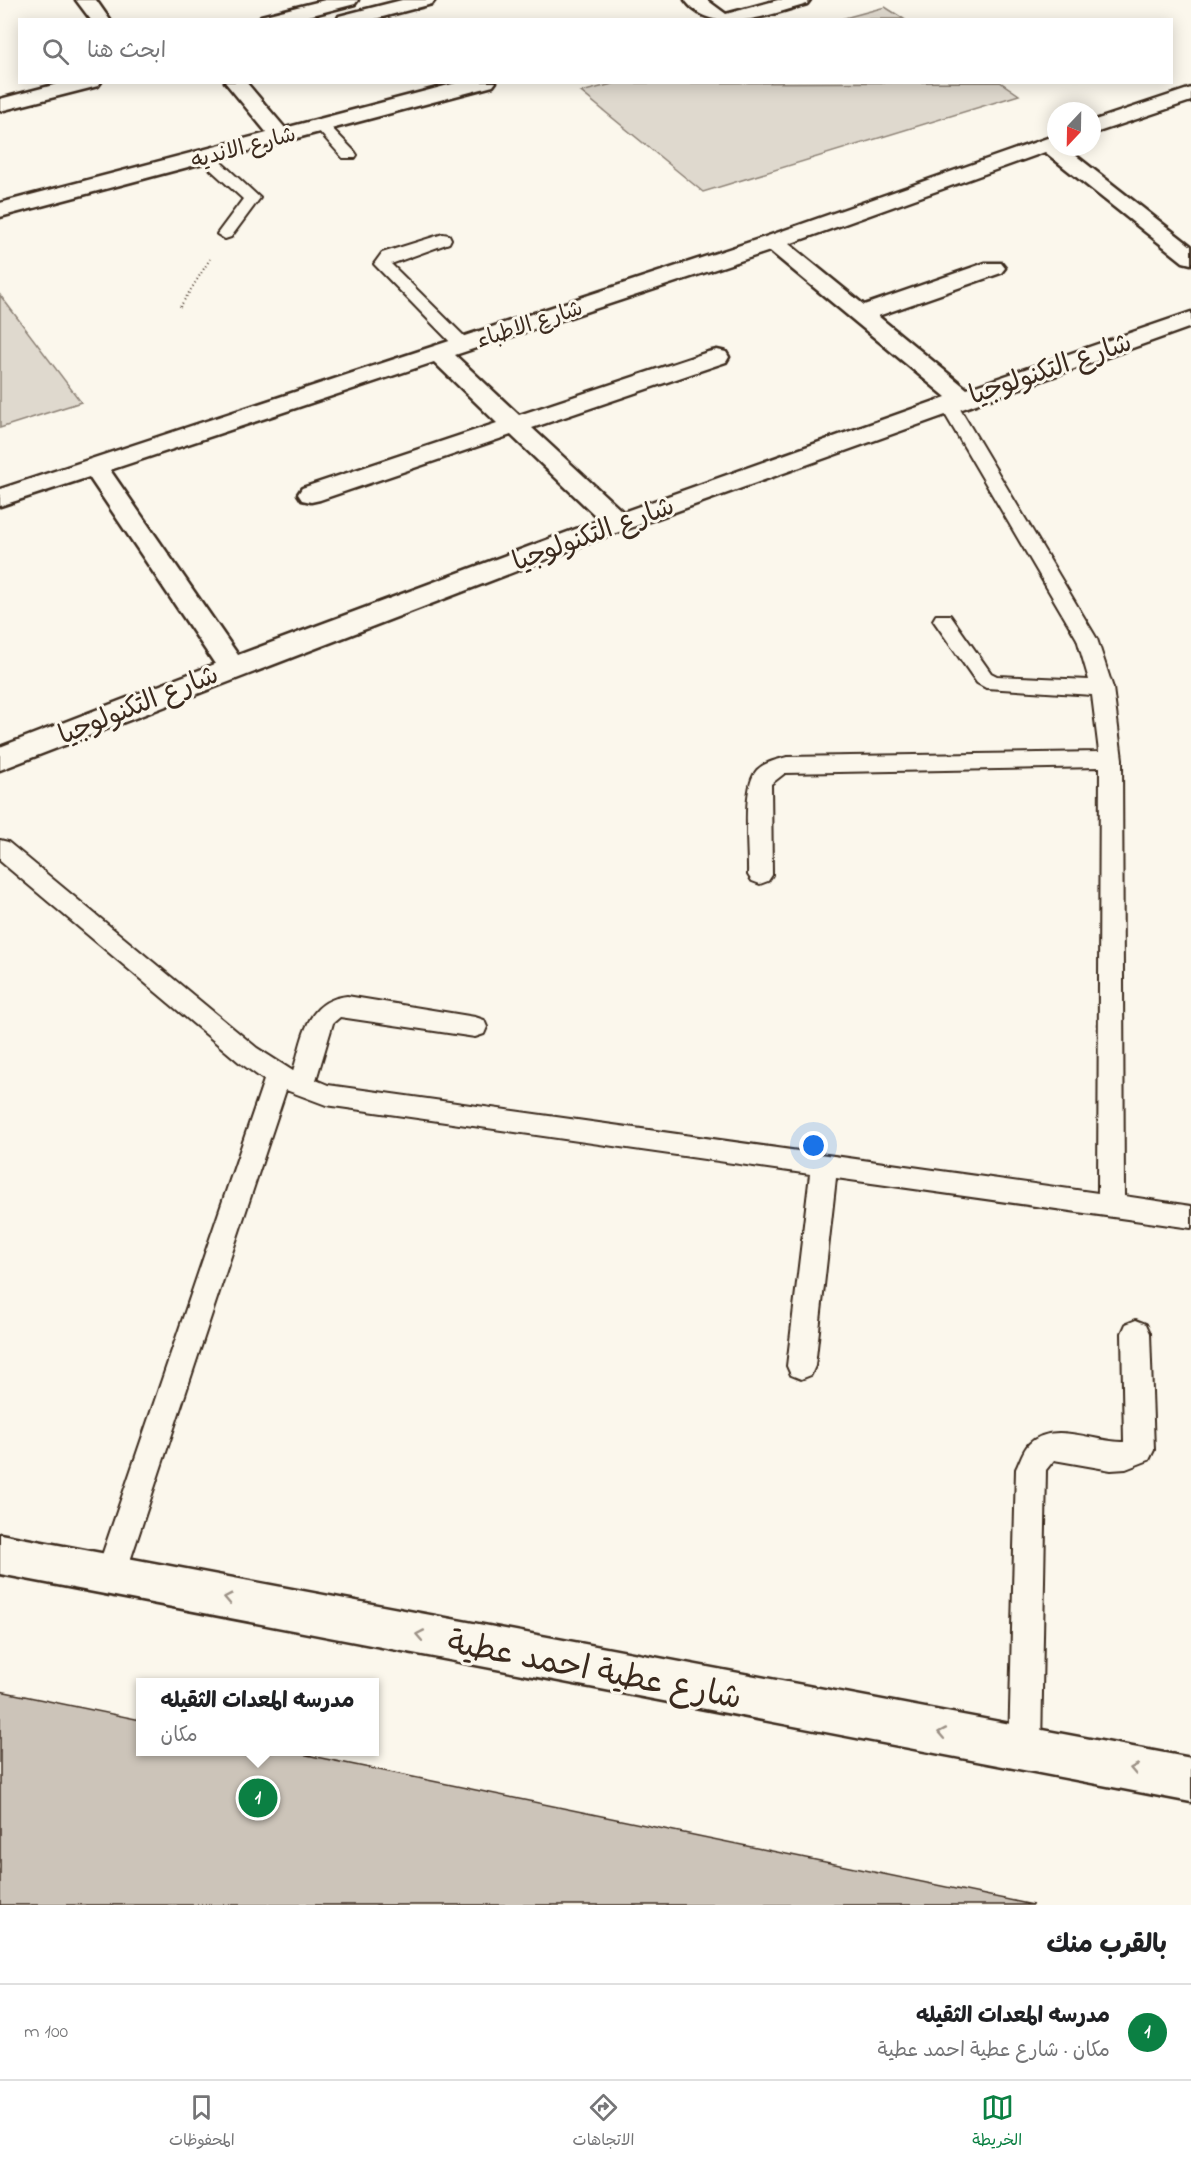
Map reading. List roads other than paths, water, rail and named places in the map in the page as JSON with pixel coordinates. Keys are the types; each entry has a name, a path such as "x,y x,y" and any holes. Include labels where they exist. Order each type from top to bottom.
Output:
{"street":[{"path":"86,0 100,18"},
{"path":"270,0 277,17 348,0"},
{"path":"354,18 424,0"},
{"path":"695,0 721,18"},
{"path":"732,18 800,0"},
{"path":"0,85 18,80"},
{"path":"0,105 83,84"},
{"path":"237,84 280,136"},
{"name":"شارع الانديه","path":"0,210 479,84"},
{"path":"1101,125 1191,94"},
{"name":"شارع الاطباء","path":"0,498 773,242 1047,144"},
{"path":"1069,156 1191,257"},
{"path":"773,242 860,314 956,401"},
{"path":"860,314 993,268"},
{"name":"شارع التكنولوجيا","path":"0,759 231,666 956,401 1191,319"},
{"path":"438,353 619,523"},
{"path":"311,494 717,357"},
{"path":"96,468 231,666"},
{"name":"شارع عطية احمد عطية","path":"0,1554 1191,1780"}],"lane":[{"path":"322,126 349,155"},
{"path":"206,156 234,185 252,198 234,219 225,234"},
{"path":"443,239 388,257 382,264 463,345"},
{"path":"956,401 1074,614 1094,657 1102,688 1111,759 1112,1205"},
{"path":"943,620 984,678 993,683 1102,688"},
{"path":"760,875 760,784 764,775 774,768 788,765 1111,759"},
{"path":"0,848 248,1055 290,1081 352,1099 1191,1217"},
{"path":"110,1576 290,1081 325,1012 335,1006 346,1006 475,1027"},
{"path":"801,1366 824,1166"},
{"path":"1025,1748 1031,1469 1035,1456 1044,1448 1058,1445 1119,1458 1131,1457 1139,1450 1136,1333"}],"place":[{"name":"مدرسه المعدات الثقيله","path":"258,1798"}]}
